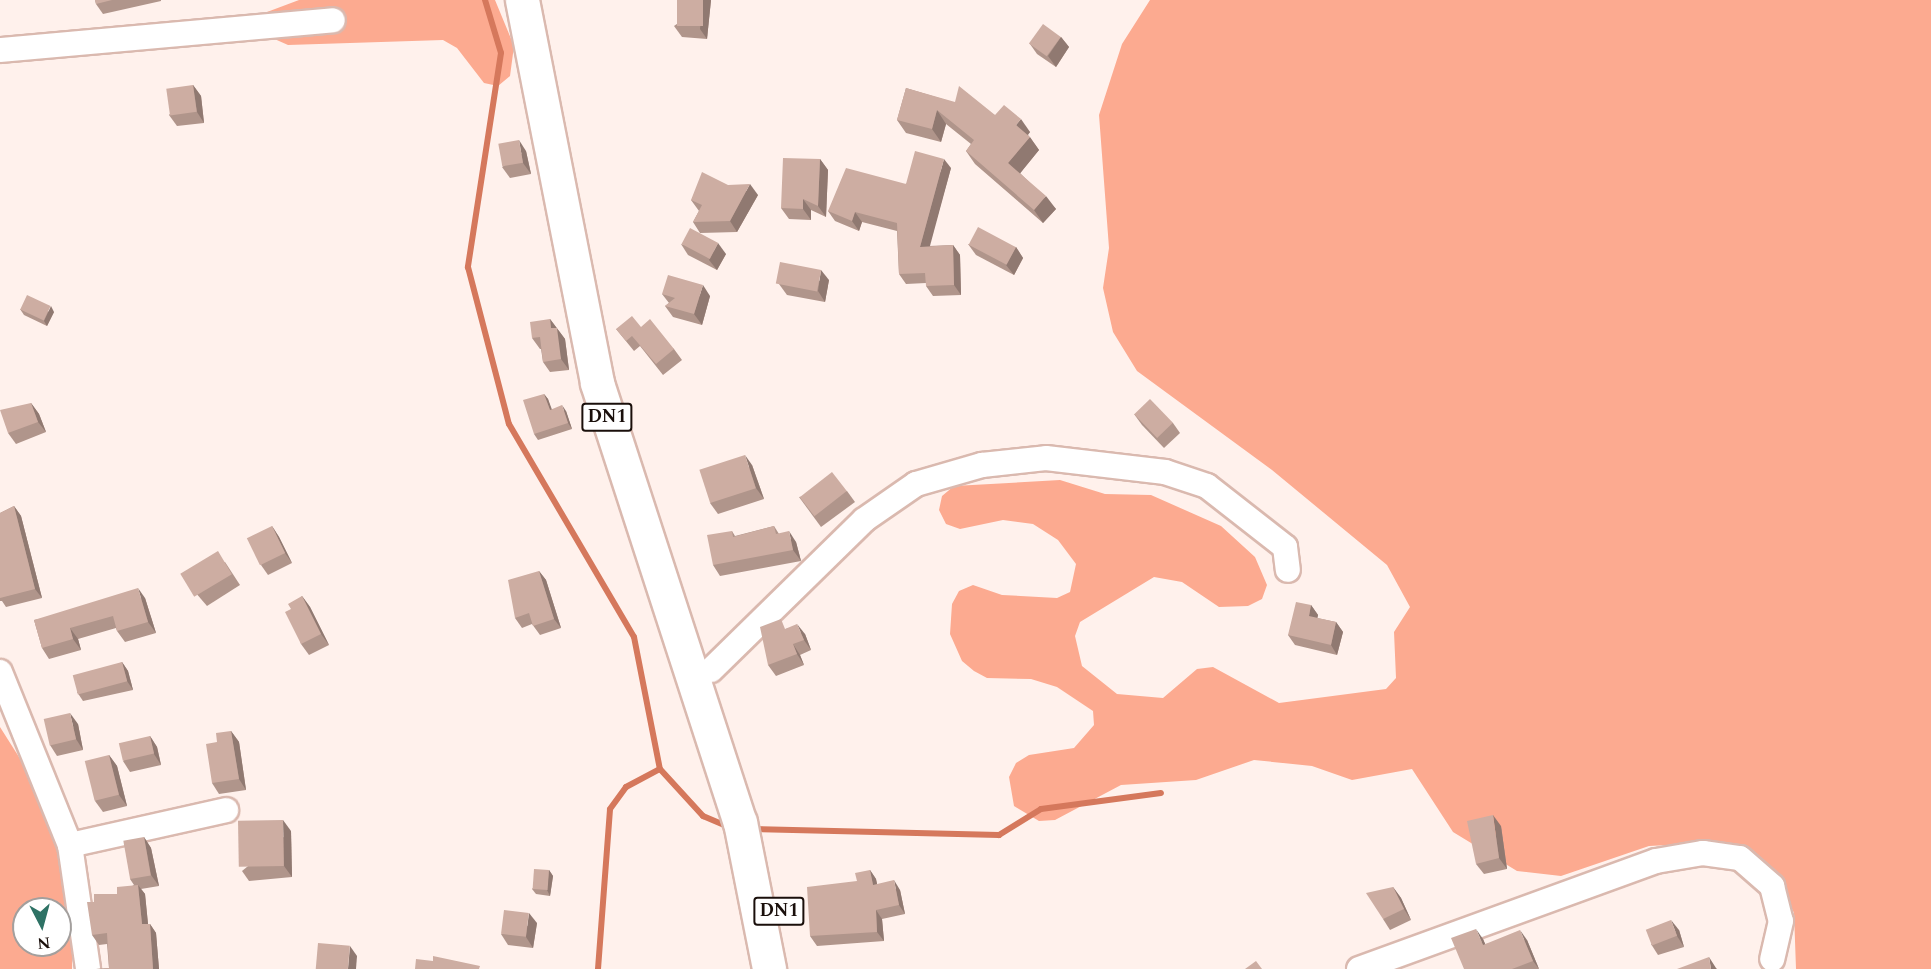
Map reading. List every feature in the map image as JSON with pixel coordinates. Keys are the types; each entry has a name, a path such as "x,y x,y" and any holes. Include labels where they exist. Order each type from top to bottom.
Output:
{"main road":[{"name":"DN1","path":"522,0 597,383 749,819"},
{"name":"DN1","path":"540,0 624,416 711,670 786,969"},
{"name":"DN1","path":"758,856 769,969"}],"street":[{"path":"0,50 333,20"},
{"path":"711,670 864,520 916,484 982,465 1046,458 1165,472 1207,486 1285,547 1288,570"},
{"path":"0,672 70,845 88,969"},
{"path":"70,845 226,810"},
{"path":"1359,969 1656,861 1703,853 1740,858 1773,886 1781,921 1772,959"}],"shaded area":[{"path":"299,0 495,0 514,46 510,76 498,86 484,83 457,48 443,40 288,45 261,33 259,15"},
{"path":"1150,0 1931,0 1931,969 1796,969 1794,913 1781,886 1708,843 1649,846 1561,876 1517,871 1453,832 1412,769 1352,780 1312,766 1254,760 1196,780 1121,785 1055,820 1039,821 1014,806 1009,777 1016,763 1029,755 1074,748 1094,725 1093,711 1057,687 1031,679 987,678 974,671 962,661 950,634 952,604 959,591 973,585 1002,595 1057,598 1070,592 1076,564 1058,540 1033,524 1003,520 960,529 946,524 939,510 942,496 954,486 1060,480 1105,494 1151,495 1221,526 1255,557 1267,585 1262,599 1248,606 1219,607 1182,582 1154,577 1080,622 1075,636 1082,666 1117,694 1163,698 1197,669 1213,667 1279,703 1386,689 1396,678 1394,632 1410,607 1387,565 1272,470 1137,371 1113,332 1103,288 1109,248 1099,115 1122,44"},
{"path":"0,727 31,776 57,845 67,897 12,897 12,957 72,957 72,927 73,932 72,969 0,969"}],"building":[{"path":"95,0 112,0 96,4"},
{"path":"677,0 703,0 703,26 677,26"},
{"path":"1043,24 1061,37 1047,56 1029,43"},
{"path":"193,85 197,112 170,115 166,89"},
{"path":"959,86 995,115 1004,105 1021,119 1016,125 1030,137 1008,163 1046,196 1034,210 966,151 974,140 937,110 932,129 897,120 906,88 955,102"},
{"path":"519,140 523,163 502,166 498,144"},
{"path":"915,151 944,159 920,247 953,245 954,285 926,286 925,273 899,274 897,223 855,212 852,221 828,211 846,168 906,184"},
{"path":"783,158 820,159 818,206 803,199 803,209 781,208"},
{"path":"702,172 728,185 750,184 730,221 693,222 702,205 691,200"},
{"path":"978,227 1016,247 1007,265 969,245"},
{"path":"690,228 718,243 710,259 682,244"},
{"path":"780,262 821,270 817,292 776,284"},
{"path":"668,275 703,285 694,314 665,306 675,298 662,294"},
{"path":"27,295 51,306 44,320 20,310"},
{"path":"632,316 641,327 650,319 674,349 656,364 632,336 626,341 616,329"},
{"path":"550,319 551,328 557,328 561,359 543,362 540,337 532,338 530,322"},
{"path":"544,394 550,410 562,405 568,423 534,434 523,400"},
{"path":"1150,399 1173,423 1157,438 1134,414"},
{"path":"31,403 38,422 8,433 0,410"},
{"path":"745,455 756,488 710,503 699,470"},
{"path":"832,472 847,491 814,516 800,497"},
{"path":"14,506 35,589 0,598 0,513"},
{"path":"272,526 285,553 260,565 247,538"},
{"path":"774,526 776,534 789,531 793,550 713,565 707,535 732,531 733,537"},
{"path":"218,551 232,574 194,597 180,574"},
{"path":"539,571 554,619 533,626 529,613 515,618 508,580"},
{"path":"138,588 148,622 117,631 113,616 70,628 73,639 42,648 34,620"},
{"path":"302,596 321,634 301,644 285,612 291,609 288,604"},
{"path":"1296,602 1311,605 1309,616 1336,622 1331,645 1288,635"},
{"path":"781,619 785,629 797,624 804,640 793,644 797,654 768,665 760,627"},
{"path":"122,662 127,681 78,695 73,675"},
{"path":"70,713 76,739 50,745 44,719"},
{"path":"231,731 239,779 212,783 206,744 217,742 216,733"},
{"path":"150,736 154,754 123,761 119,743"},
{"path":"109,755 119,795 95,801 85,761"},
{"path":"1493,815 1499,858 1476,864 1467,821"},
{"path":"283,820 284,866 239,867 238,821"},
{"path":"144,837 151,875 130,879 123,841"},
{"path":"534,869 549,870 548,890 533,889"},
{"path":"870,870 873,885 894,880 899,905 876,910 877,932 810,936 807,887 857,881 855,873"},
{"path":"138,885 142,924 150,924 153,969 96,969 109,968 107,933 92,935 87,902 94,902 94,894 117,894 117,887"},
{"path":"1393,887 1404,909 1383,919 1366,893"},
{"path":"504,910 529,913 526,937 501,934"},
{"path":"1671,920 1677,936 1652,946 1646,930"},
{"path":"1476,929 1483,945 1520,930 1533,961 1512,969 1464,969 1451,938"},
{"path":"318,943 350,946 348,969 316,969"},
{"path":"433,956 480,966 479,969 415,969 416,959 433,961"},
{"path":"1709,957 1711,969 1677,969"},
{"path":"1256,961 1262,969 1245,969"}],"waterway":[{"path":"485,0 501,53 468,267 509,424 634,637 660,769 703,816 731,828"},
{"path":"598,969 610,809 626,787 660,769"},
{"path":"750,829 999,835 1041,809 1161,793"}]}
